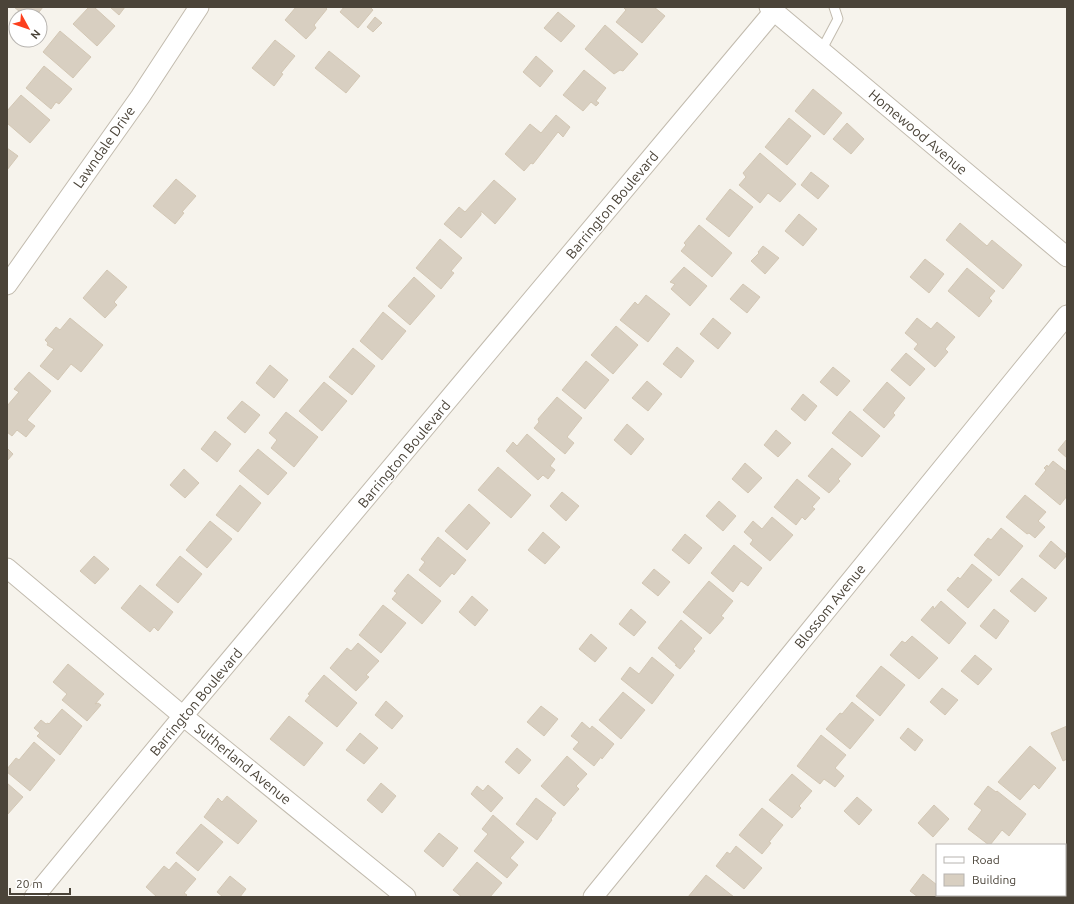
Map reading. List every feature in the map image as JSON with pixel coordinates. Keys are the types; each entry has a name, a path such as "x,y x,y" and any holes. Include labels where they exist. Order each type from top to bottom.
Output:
{"street":[{"name":"Lawndale Drive","path":"7,285 140,97 199,7"},
{"name":"Homewood Avenue","path":"772,9 1067,257"},
{"name":"Barrington Boulevard","path":"34,897 772,9"},
{"name":"Blossom Avenue","path":"593,897 1067,316"},
{"name":"Sutherland Avenue","path":"7,568 183,716 406,897"}],"lane":[{"path":"821,50 838,19 834,7"}],"building":[{"path":"14,7 43,7 42,8"},
{"path":"89,7 94,7 115,26 97,46 73,24"},
{"path":"110,7 125,7 119,15"},
{"path":"296,7 325,7 327,9 314,25 316,28 306,39 285,20"},
{"path":"344,7 370,7 373,10 358,28 340,12"},
{"path":"623,7 654,7 665,16 642,43 616,22 626,10"},
{"path":"558,12 575,26 561,42 544,28"},
{"path":"375,17 382,23 373,32 367,27"},
{"path":"605,25 638,54 623,71 620,70 614,74 585,49"},
{"path":"60,31 91,57 73,78 43,52 48,48 48,46"},
{"path":"275,40 295,56 281,73 283,74 274,86 252,68"},
{"path":"329,51 360,76 346,93 315,68"},
{"path":"536,56 553,71 540,87 523,72"},
{"path":"44,66 72,89 59,104 56,102 51,109 26,88"},
{"path":"584,70 606,88 596,101 599,103 596,106 591,102 583,111 563,95"},
{"path":"813,89 842,113 824,135 795,111"},
{"path":"21,95 50,120 30,143 7,123 7,111"},
{"path":"556,115 570,127 563,137 558,132 533,164 531,163 524,171 505,154 530,124 541,133"},
{"path":"789,118 811,136 787,165 765,147"},
{"path":"847,123 864,139 851,154 833,139"},
{"path":"7,148 18,156 7,170"},
{"path":"760,153 796,184 780,202 768,193 760,203 739,185 746,177 743,173"},
{"path":"811,172 829,186 818,199 801,185"},
{"path":"176,179 196,196 182,212 184,213 175,224 153,206"},
{"path":"494,180 516,199 495,224 481,211 481,215 461,238 444,224 459,207 465,212"},
{"path":"730,189 753,207 729,237 706,219"},
{"path":"799,214 817,229 803,246 785,231"},
{"path":"960,223 987,246 992,240 1022,265 1003,289 946,240"},
{"path":"699,225 732,253 712,277 681,251 686,245 684,243"},
{"path":"440,239 462,258 451,271 454,273 441,289 416,268"},
{"path":"763,246 779,258 765,274 751,261 759,253 758,252"},
{"path":"925,259 944,274 929,293 910,277"},
{"path":"684,267 707,286 690,306 671,289 675,284 670,282"},
{"path":"967,268 995,291 989,298 992,301 979,317 948,291"},
{"path":"107,270 127,287 114,302 117,305 105,318 83,298"},
{"path":"414,277 435,296 410,325 388,306"},
{"path":"743,284 760,297 747,313 730,299"},
{"path":"646,295 670,314 648,342 620,320 635,302 638,305"},
{"path":"383,312 406,331 382,360 360,341"},
{"path":"70,318 103,345 81,372 71,364 58,380 40,366 54,349 47,345 48,343 45,340 56,327 60,330"},
{"path":"713,318 731,333 718,349 700,334"},
{"path":"917,318 931,329 937,322 955,337 945,349 948,352 935,367 914,349 918,344 905,333"},
{"path":"616,326 638,345 613,374 591,355"},
{"path":"677,347 694,361 681,378 663,364"},
{"path":"353,348 375,366 352,395 329,377"},
{"path":"906,353 925,369 910,386 891,370"},
{"path":"586,361 609,380 585,409 562,390"},
{"path":"270,365 288,380 274,398 256,383"},
{"path":"833,367 850,381 837,396 820,382"},
{"path":"29,372 51,391 27,420 35,426 26,437 17,430 12,436 7,432 7,406 19,392 14,389"},
{"path":"647,381 662,394 648,411 632,398"},
{"path":"324,382 347,401 322,431 299,411"},
{"path":"887,382 905,398 893,413 895,415 884,428 863,410"},
{"path":"803,394 817,406 805,421 791,409"},
{"path":"557,397 582,418 567,437 574,443 565,454 534,428 539,422 538,419"},
{"path":"242,401 260,415 245,433 227,418"},
{"path":"850,411 880,436 862,457 832,433"},
{"path":"286,412 318,437 294,467 271,448 277,440 269,433"},
{"path":"627,424 644,439 631,455 614,440"},
{"path":"776,430 791,443 778,457 764,445"},
{"path":"215,431 231,444 217,462 201,449"},
{"path":"527,434 555,459 550,466 555,470 548,479 543,475 538,480 506,451 513,442 517,446"},
{"path":"1067,439 1067,458 1058,450"},
{"path":"7,448 13,454 7,461"},
{"path":"832,448 851,464 838,479 840,481 829,493 808,476"},
{"path":"258,449 287,473 268,495 239,471"},
{"path":"1053,461 1067,472 1067,496 1060,505 1035,484 1046,470 1044,468 1047,465 1048,467"},
{"path":"745,463 762,478 748,493 732,479"},
{"path":"498,467 531,495 511,518 478,490"},
{"path":"184,469 199,483 185,498 170,485"},
{"path":"797,479 820,498 812,507 815,509 805,520 802,517 796,525 774,507"},
{"path":"240,485 261,503 238,532 216,515"},
{"path":"562,492 579,506 566,521 550,506"},
{"path":"1025,495 1046,512 1038,521 1045,527 1035,538 1029,533 1027,534 1006,517"},
{"path":"719,501 736,516 723,531 706,516"},
{"path":"469,504 490,523 467,550 445,531"},
{"path":"772,517 793,535 770,561 750,544 753,540 744,532 753,521 762,529"},
{"path":"210,521 232,539 207,568 186,550"},
{"path":"1001,528 1023,546 999,576 974,555 988,538 991,540"},
{"path":"543,532 560,547 545,564 528,550"},
{"path":"685,534 702,548 689,564 672,550"},
{"path":"438,537 466,560 454,575 452,573 440,587 419,570 425,562 421,559"},
{"path":"1051,541 1067,555 1055,569 1039,556"},
{"path":"734,545 762,568 748,586 741,581 733,592 711,573"},
{"path":"94,556 109,569 95,584 80,571"},
{"path":"180,556 202,574 178,603 156,585"},
{"path":"972,564 992,580 968,608 947,590 958,577 960,579"},
{"path":"654,569 670,582 658,596 642,583"},
{"path":"408,574 441,601 422,624 392,599 397,593 394,591"},
{"path":"1022,578 1047,598 1035,612 1010,591"},
{"path":"709,581 733,601 721,616 724,618 710,634 683,612"},
{"path":"140,585 173,612 158,631 154,627 150,632 121,608"},
{"path":"472,596 488,610 475,626 459,612"},
{"path":"941,601 966,623 949,644 921,620 933,606 934,609"},
{"path":"383,605 406,623 381,653 359,635"},
{"path":"631,609 646,622 634,636 619,624"},
{"path":"994,609 1009,621 996,639 980,626"},
{"path":"681,620 702,638 693,649 695,651 680,669 658,648"},
{"path":"591,634 607,648 595,662 579,649"},
{"path":"912,636 938,658 919,679 890,655 902,641 905,643"},
{"path":"358,643 379,661 366,675 369,677 356,691 330,668 347,648 351,651"},
{"path":"975,655 992,669 978,685 961,671"},
{"path":"652,657 674,675 652,704 621,679 630,667 639,674"},
{"path":"68,664 104,694 95,704 98,703 101,705 87,721 62,700 67,694 53,682"},
{"path":"881,666 905,685 880,716 856,696"},
{"path":"324,675 357,703 337,727 305,701 310,695 308,694"},
{"path":"942,688 958,700 945,715 930,702"},
{"path":"623,692 645,710 621,739 599,720"},
{"path":"386,701 403,716 392,729 375,715"},
{"path":"852,702 874,720 850,749 826,729"},
{"path":"541,706 558,719 544,736 527,722"},
{"path":"62,709 82,726 60,755 37,736 40,733 34,728 41,720 46,724 49,724"},
{"path":"289,716 323,743 304,766 270,739"},
{"path":"582,722 590,729 592,726 614,744 602,759 601,757 594,766 573,749 579,742 571,736"},
{"path":"1067,726 1067,759 1063,761 1051,733"},
{"path":"908,728 923,740 915,751 900,738"},
{"path":"360,733 378,748 364,764 346,750"},
{"path":"821,735 846,755 835,768 844,776 835,787 824,779 820,784 797,766"},
{"path":"34,742 55,760 30,791 7,772 7,769 16,758 19,760"},
{"path":"1030,746 1056,768 1039,789 1034,784 1020,800 998,782"},
{"path":"517,748 531,760 519,774 505,762"},
{"path":"567,756 587,774 576,786 579,789 564,806 541,786"},
{"path":"792,774 812,791 799,806 801,808 792,818 769,800"},
{"path":"7,783 23,797 7,815"},
{"path":"381,783 396,796 382,813 367,800"},
{"path":"488,785 503,798 491,812 471,794 477,786 483,791"},
{"path":"988,786 996,792 997,791 1026,814 1009,836 1002,830 991,844 988,844 968,829 982,810 974,804"},
{"path":"227,796 257,821 238,844 204,817 218,798 222,802"},
{"path":"857,797 872,810 859,825 844,811"},
{"path":"536,798 556,813 537,840 516,824"},
{"path":"934,805 949,819 933,837 918,823"},
{"path":"762,808 783,825 769,842 771,843 762,854 739,835"},
{"path":"493,815 524,842 510,858 518,865 507,878 474,851 488,834 482,829"},
{"path":"201,824 223,842 198,871 176,853"},
{"path":"439,833 458,848 443,867 424,851"},
{"path":"736,846 762,868 744,889 716,866 727,852 730,854"},
{"path":"176,862 196,879 184,893 187,895 185,897 157,897 146,887 164,866 169,870"},
{"path":"477,862 502,883 490,897 462,897 453,890"},
{"path":"923,874 936,884 936,896 952,897 918,897 910,891"},
{"path":"706,875 734,897 688,897"},
{"path":"230,876 246,889 240,897 223,897 217,892"}]}
